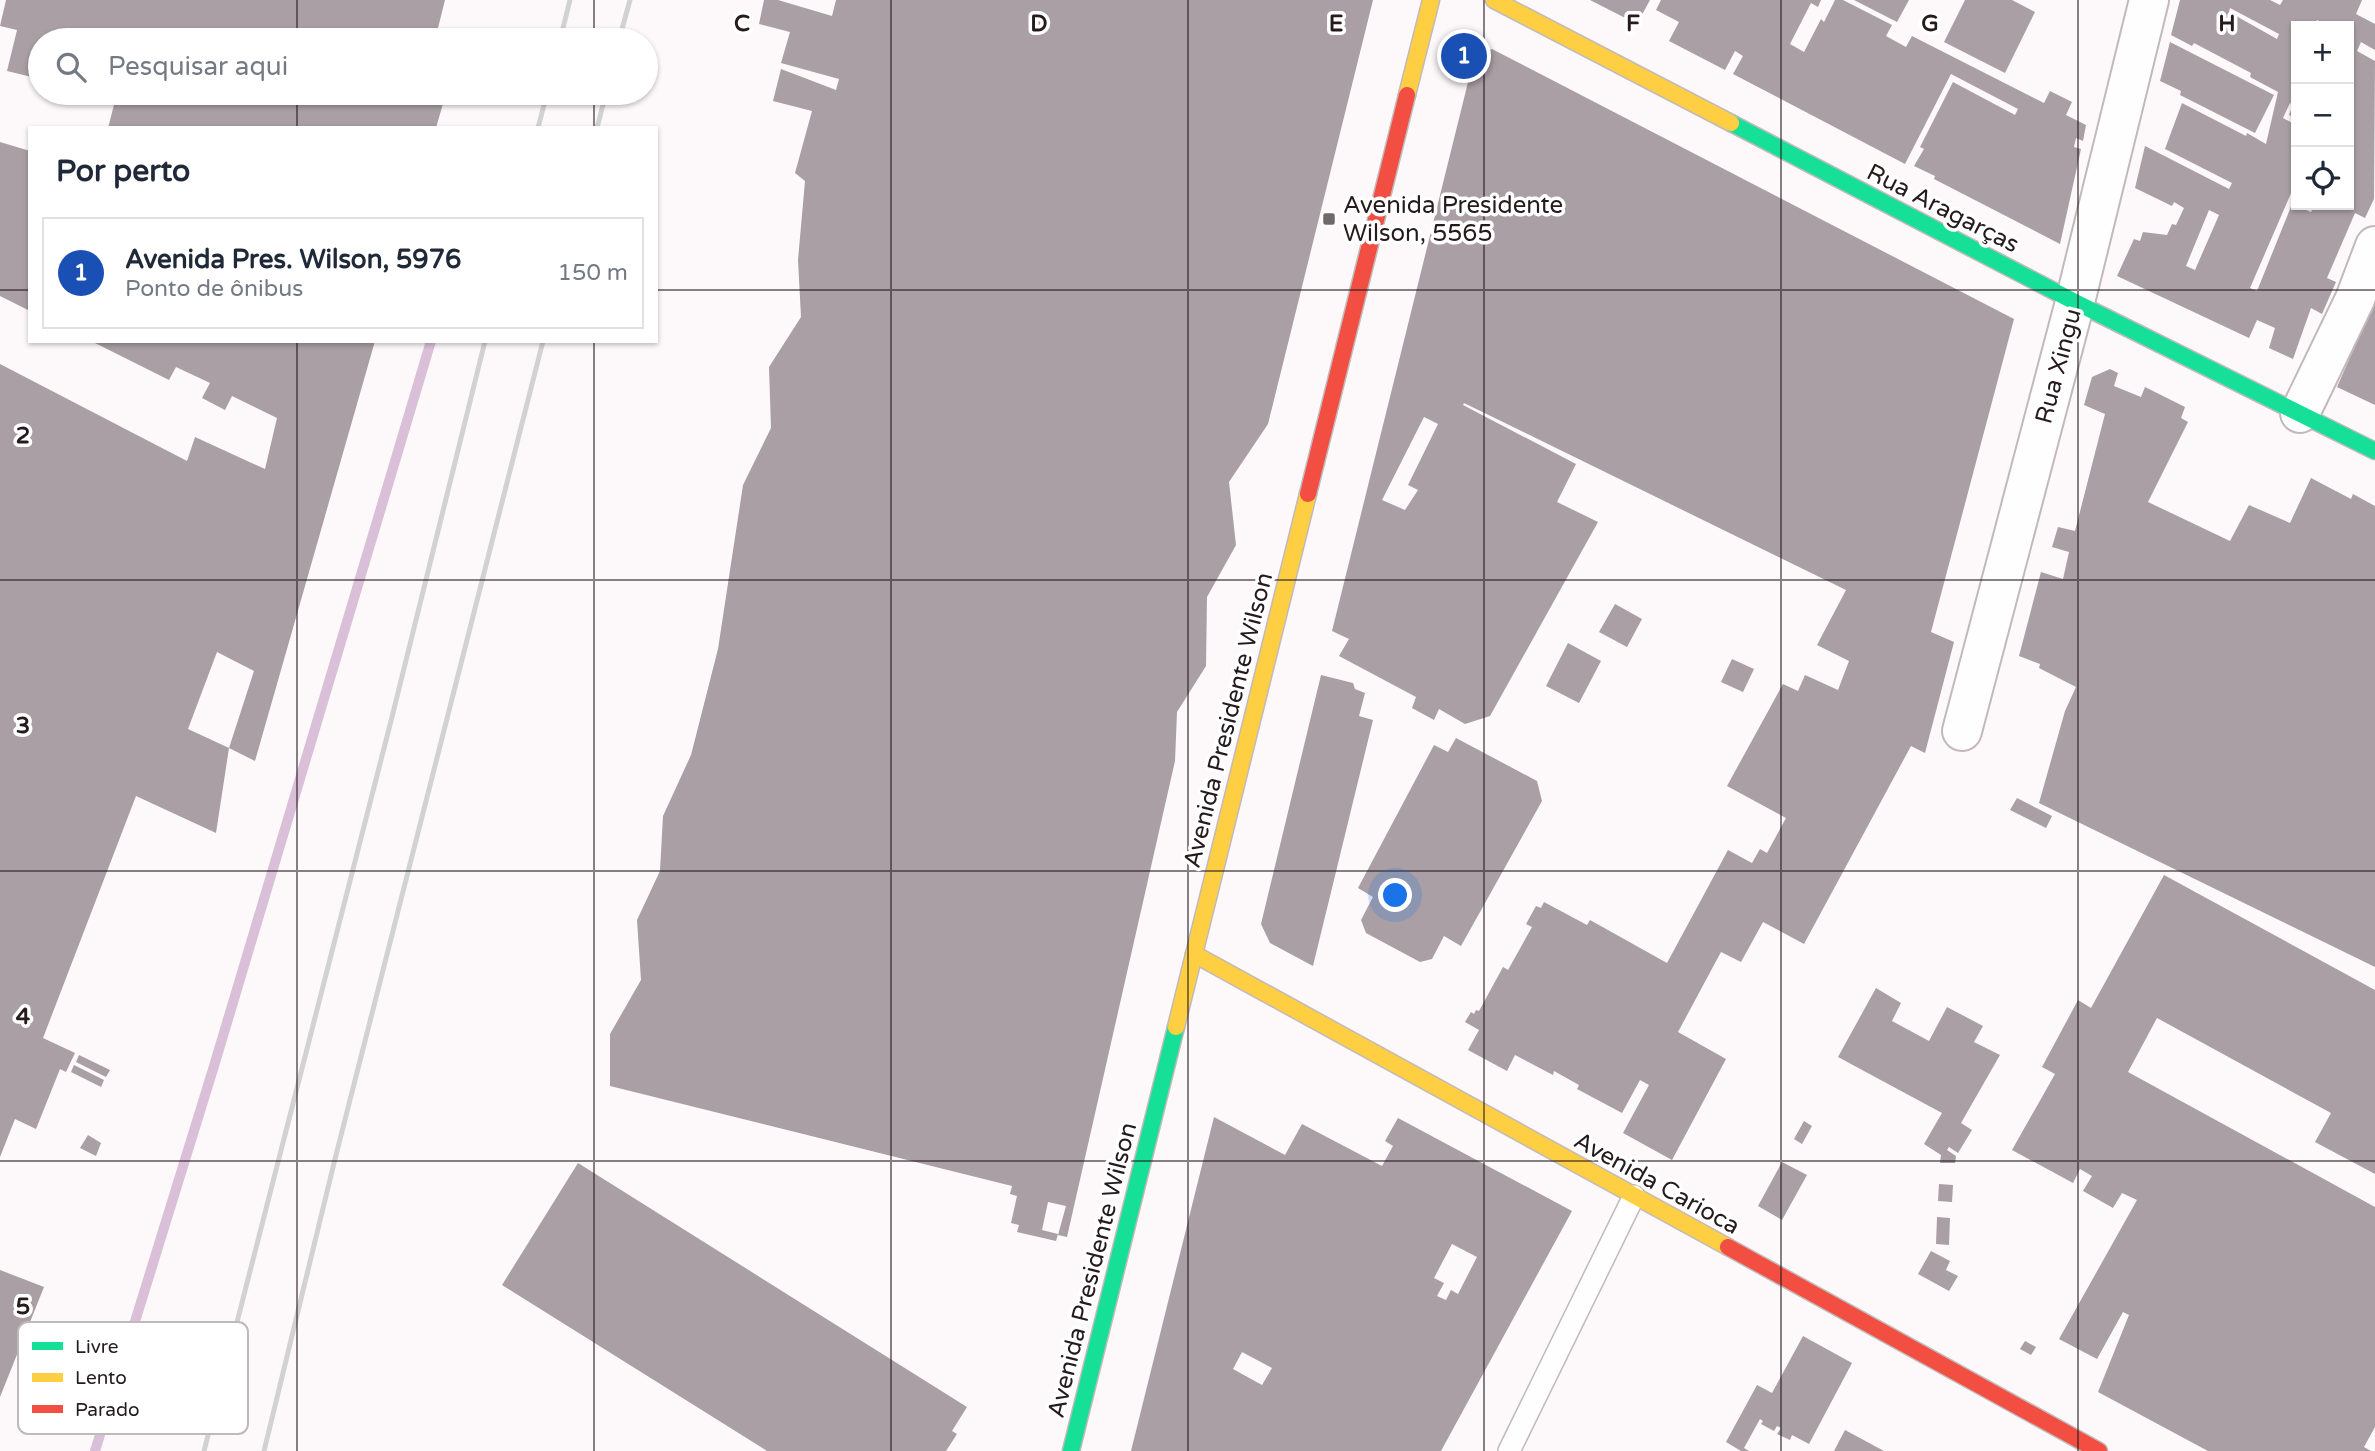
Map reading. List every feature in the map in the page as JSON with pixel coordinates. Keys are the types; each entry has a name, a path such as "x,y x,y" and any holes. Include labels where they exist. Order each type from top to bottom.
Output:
{"street":[{"name":"Avenida Presidente Wilson","path":"1070,1451 1432,0"},
{"name":"Rua Aragarças","path":"1494,0 2075,302 2375,451"},
{"name":"Rua Xingu","path":"1962,731 2075,302 2149,0"},
{"path":"2300,413 2355,299 2375,246"},
{"name":"Avenida Carioca","path":"1194,954 2099,1451"}],"lane":[{"path":"1509,1451 1634,1196"}],"building":[{"path":"6,0 445,0 438,28 28,28 28,76 7,71 17,30 0,26"},
{"path":"764,0 778,0 832,16 836,0 1373,0 1268,424 1229,482 1236,545 1207,597 1206,666 1177,712 1175,761 1067,1237 1058,1235 1066,1206 1048,1202 1042,1230 1058,1234 1056,1241 1017,1232 1019,1225 1011,1223 1017,1196 1010,1194 1012,1186 610,1086 610,1034 641,980 637,920 660,871 663,816 691,755 718,649 743,485 771,428 769,367 801,317 798,260 805,181 795,173 812,111 773,101 781,69 836,90 839,79 781,63 790,32 759,24"},
{"path":"1590,0 1650,0 1637,24"},
{"path":"1661,0 1821,0 1818,7 1811,3 1790,44 1804,52 1821,19 1824,22 1835,0 1843,0 1892,25 1886,36 1906,47 1912,36 2044,103 2050,91 2072,102 2066,115 2086,125 2083,141 2076,138 2074,147 2081,149 2060,244 1914,166 1924,149 1920,147 1953,82 2015,115 2018,109 1951,74 1905,164 1733,74 1743,56 1735,51 1725,70 1669,41 1679,22 1656,10"},
{"path":"1854,0 1909,0 1897,22"},
{"path":"1965,0 2012,0 2035,12 2005,73 1944,42"},
{"path":"2180,0 2270,0 2280,5 2283,0 2362,0 2356,14 2375,24 2375,50 2361,42 2357,51 2375,61 2374,199 2365,218 2355,213 2327,278 2336,282 2322,314 2311,308 2293,359 2269,348 2275,328 2257,320 2249,338 2117,276 2134,239 2140,241 2143,232 2167,235 2172,224 2176,225 2184,208 2174,202 2172,206 2135,188 2145,146 2229,189 2232,183 2165,149 2182,103 2266,144 2278,92 2250,77 2251,73 2194,43 2192,46 2171,35","holes":["2230,8 2279,34 2277,39 2229,12","2209,210 2219,215 2195,270 2186,266"]},
{"path":"2170,42 2274,95 2255,133 2180,95 2181,91 2160,81"},
{"path":"1492,49 2014,319 1931,632 1954,642 1925,753 1911,746 1804,944 1763,922 1741,962 1721,952 1678,1032 1726,1059 1672,1160 1623,1133 1649,1085 1640,1080 1622,1113 1577,1089 1579,1085 1554,1071 1553,1075 1515,1055 1507,1071 1468,1050 1479,1030 1465,1022 1471,1012 1474,1014 1476,1010 1479,1011 1503,967 1508,970 1532,927 1526,924 1536,906 1541,908 1544,902 1587,925 1590,920 1667,963 1728,850 1752,863 1760,849 1767,853 1786,818 1727,786 1783,684 1798,691 1805,675 1838,690 1849,661 1817,645 1846,590 1464,403 1463,405 1576,464 1557,502 1598,522 1490,716 1465,724 1439,709 1434,720 1412,708 1416,697 1339,656 1349,639 1332,631 1474,58","holes":["1424,417 1438,424 1408,485 1418,490 1405,510 1382,500"]},
{"path":"114,105 443,105 437,126 109,126"},
{"path":"0,142 28,150 28,310 0,296"},
{"path":"2375,300 2375,405 2337,387"},
{"path":"95,343 374,343 255,761 229,748 216,833 136,796 43,1038 75,1053 66,1072 60,1069 36,1129 15,1119 0,1157 0,364 187,461 195,437 265,469 277,418 232,396 225,410 202,398 210,383 176,367 169,380","holes":["217,652 254,671 229,748 188,729"]},
{"path":"2110,369 2118,373 2114,386 2141,397 2145,387 2185,407 2181,418 2188,422 2148,502 2230,541 2249,505 2290,523 2311,478 2351,499 2353,494 2375,506 2375,967 2039,803 2065,711 2076,687 2039,668 2040,664 2019,656 2041,572 2063,579 2069,552 2052,547 2058,527 2075,531 2105,414 2084,405 2092,377"},
{"path":"1615,604 1642,619 1627,647 1599,632"},
{"path":"1568,643 1601,661 1579,703 1546,686"},
{"path":"1732,659 1754,669 1743,692 1721,682"},
{"path":"1321,675 1353,683 1355,689 1365,693 1359,716 1373,720 1313,966 1270,943 1261,924"},
{"path":"1456,738 1537,781 1542,801 1461,946 1444,936 1432,959 1420,962 1366,933 1361,920 1373,897 1358,888 1434,745 1448,752"},
{"path":"2017,798 2052,816 2046,828 2010,810"},
{"path":"2164,875 2375,990 2375,1174 2315,1142 2331,1113 2157,1018 2128,1072 2375,1207 2375,1427 2364,1447 2371,1451 2208,1451 2098,1392 2129,1315 2123,1312 2097,1359 2059,1339 2137,1200 2122,1193 2113,1208 2083,1191 2092,1176 2080,1169 2073,1183 2012,1150 2055,1074 2042,1067 2078,1000 2091,1008"},
{"path":"1876,988 1901,1003 1892,1021 1929,1041 1947,1007 1983,1026 1974,1042 2000,1055 1961,1123 1972,1130 1958,1153 1949,1147 1947,1150 1956,1156 1955,1163 1940,1163 1941,1155 1924,1144 1942,1113 1838,1057"},
{"path":"79,1055 110,1070 106,1077 76,1062"},
{"path":"74,1065 104,1080 101,1087 71,1072"},
{"path":"1214,1117 1285,1155 1302,1124 1382,1166 1393,1146 1385,1141 1398,1118 1572,1211 1441,1451 1131,1451","holes":["1452,1244 1477,1257 1458,1294 1451,1290 1446,1300 1437,1296 1444,1283 1434,1278","1242,1352 1272,1368 1262,1385 1233,1369"]},
{"path":"1804,1121 1812,1126 1802,1144 1794,1139"},
{"path":"88,1135 101,1143 96,1156 80,1148"},
{"path":"1782,1162 1807,1175 1782,1220 1758,1206"},
{"path":"578,1163 967,1407 952,1431 957,1434 946,1451 767,1451 502,1285"},
{"path":"1939,1184 1953,1185 1952,1202 1938,1201"},
{"path":"1937,1217 1950,1218 1949,1245 1936,1244"},
{"path":"1931,1251 1950,1261 1946,1270 1958,1276 1949,1291 1918,1274"},
{"path":"0,1270 44,1287 30,1322 18,1322 18,1352 0,1397"},
{"path":"1803,1336 1852,1363 1809,1444 1792,1435 1790,1440 1777,1434 1781,1428 1777,1426 1774,1431 1761,1424 1763,1421 1760,1419 1744,1448 1749,1451 1741,1451 1726,1442 1757,1385 1772,1393"},
{"path":"2025,1341 2036,1347 2031,1355 2020,1349"},
{"path":"1845,1430 1884,1451 1834,1451"}],"waterway":[{"path":"135,1322 430,343"},
{"path":"95,1451 100,1434"}],"railway":[{"path":"563,28 570,0"},
{"path":"622,28 630,0"},
{"path":"539,126 544,105"},
{"path":"598,126 603,105"},
{"path":"237,1322 485,343"},
{"path":"264,1451 335,1159 542,343"},
{"path":"204,1451 208,1434"}],"traffic: fast":[{"path":"1731,123 2075,302 2375,451"},
{"path":"1071,1451 1176,1027"}],"traffic: slow":[{"path":"1407,95 1431,0"},
{"path":"1494,0 1731,123"},
{"path":"1176,1027 1308,494"},
{"path":"1194,954 1728,1247"}],"traffic: jam":[{"path":"1308,494 1407,95"},
{"path":"1728,1247 2099,1451"}],"place":[{"name":"Avenida Pres. Wilson, 5976","path":"1464,56"},
{"name":"Avenida Presidente Wilson, 5565","path":"1329,219"}]}
